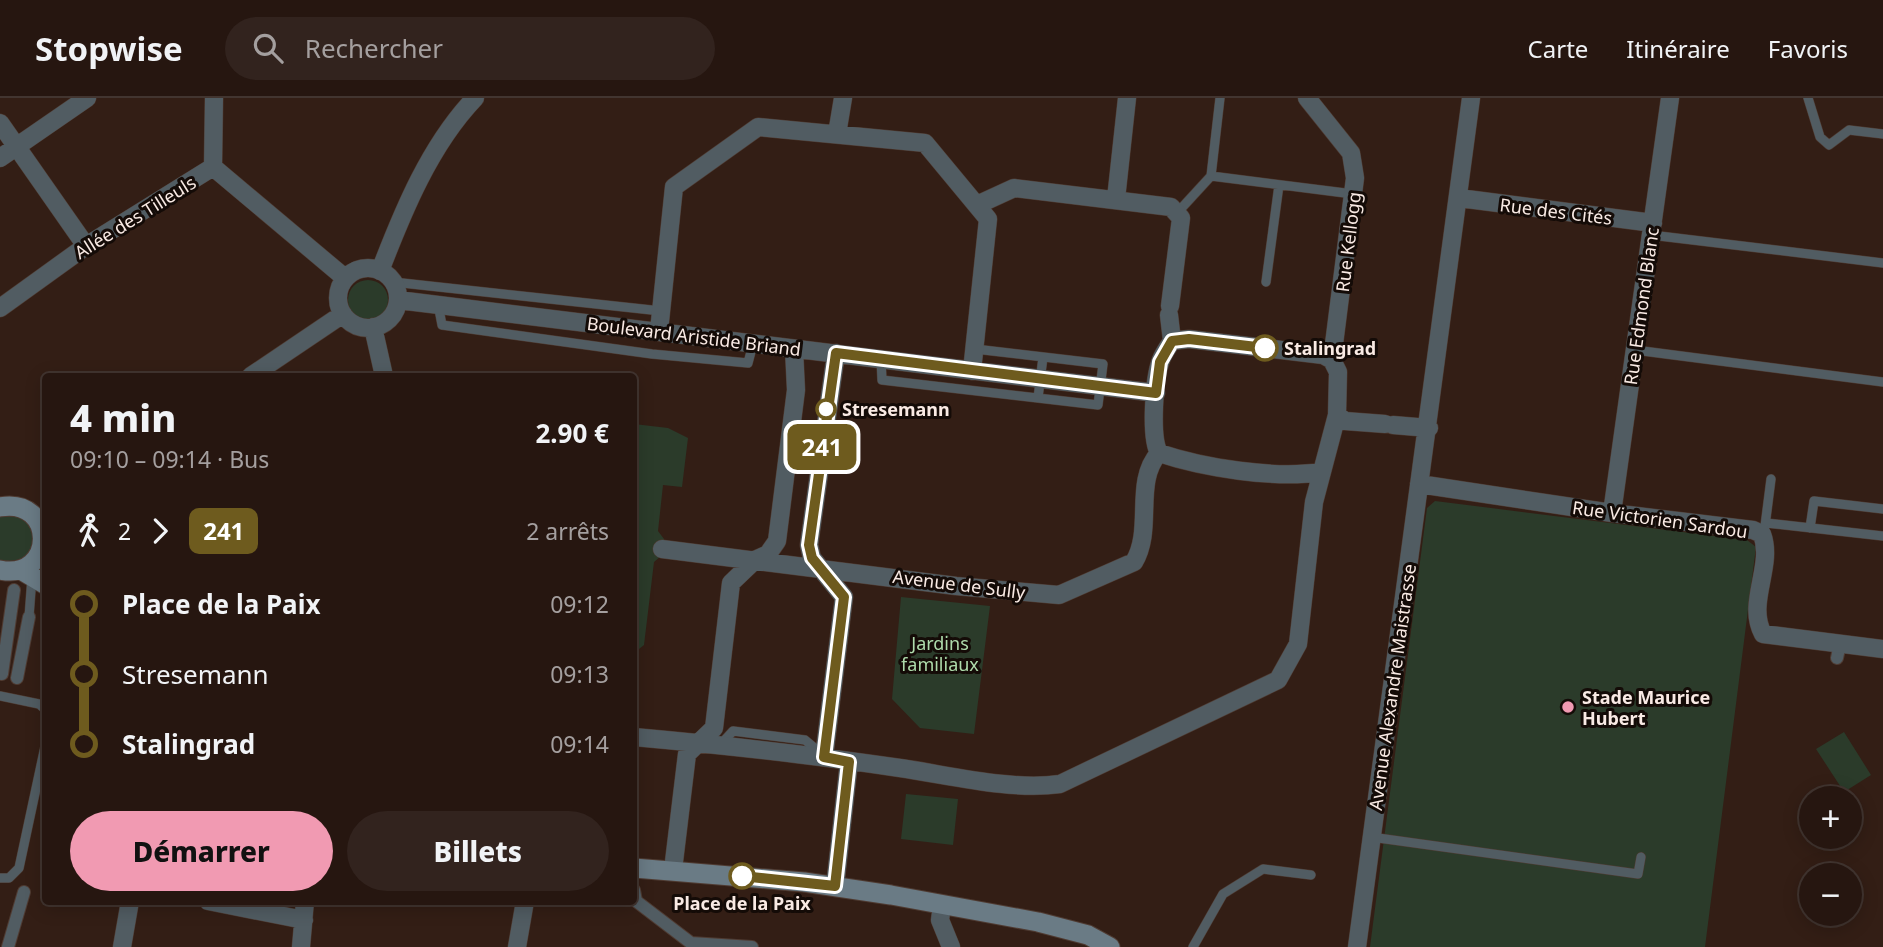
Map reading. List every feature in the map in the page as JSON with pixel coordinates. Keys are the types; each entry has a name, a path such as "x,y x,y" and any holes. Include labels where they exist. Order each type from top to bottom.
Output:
{"main road":[{"path":"0,507 20,507 40,518"},
{"path":"0,570 33,577 34,562 42,554"},
{"path":"637,868 835,886 1038,922 1088,934 1110,947"}],"street":[{"path":"0,158 88,98"},
{"name":"Allée des Tilleuls","path":"0,308 86,246 213,167 215,98"},
{"path":"386,276 358,270 345,278 338,300 343,314 352,324 373,327 391,316 398,300 386,276 413,191 458,115 475,98"},
{"path":"837,134 843,98"},
{"path":"1116,198 1127,98"},
{"name":"Rue Kellogg","path":"849,762 972,779 1047,786 1060,784 1278,680 1298,644 1314,502 1321,472 1327,461 1331,429 1337,415 1338,372 1332,360 1355,178 1351,153 1307,98"},
{"name":"Avenue Alexandre Maistrasse","path":"1357,947 1370,837 1429,428 1471,98"},
{"name":"Rue Edmond Blanc","path":"1612,513 1670,98"},
{"path":"0,123 86,246"},
{"path":"659,331 674,187 758,127 925,143 988,219 972,370"},
{"path":"213,167 345,278"},
{"path":"976,205 1014,188 1116,198 1171,207 1181,218 1170,311 1172,341 1160,362 1156,393 1154,433 1159,453 1215,466 1302,475 1321,472"},
{"name":"Rue des Cités","path":"1459,198 1652,229"},
{"name":"Boulevard Aristide Briand","path":"398,300 1156,393"},
{"path":"255,373 343,314"},
{"path":"373,327 383,373"},
{"path":"1172,341 1189,339 1323,355 1332,360"},
{"path":"712,743 732,583 755,560 768,554 778,541 796,390 794,349"},
{"path":"824,757 844,597 812,558 809,545 836,353"},
{"path":"1337,415 1345,421 1429,428"},
{"name":"Avenue de Sully","path":"662,549 1059,595 1134,562 1141,550 1147,476 1151,462 1159,453"},
{"name":"Rue Victorien Sardou","path":"1419,484 1612,513 1753,530 1764,528 1766,546 1755,620 1763,634 1839,651 1883,649"},
{"path":"2,674 14,590"},
{"path":"17,678 29,617"},
{"path":"637,737 712,743 849,762 835,886"},
{"path":"673,870 687,754 712,743"},
{"path":"8,947 24,892"},
{"path":"637,902 691,945 752,947"},
{"path":"122,947 129,905"},
{"path":"228,905 304,920"},
{"path":"302,947 305,905"},
{"path":"517,947 523,905"},
{"path":"942,905 940,920 951,947"}],"lane":[{"path":"1177,214 1211,176 1220,98"},
{"path":"1808,98 1820,137 1829,145 1849,130 1883,134"},
{"path":"1211,176 1353,194"},
{"path":"1266,282 1279,185"},
{"path":"1652,229 1883,263"},
{"path":"386,276 662,311"},
{"path":"438,304 442,325 652,354 748,363 753,344"},
{"path":"881,359 882,380 1098,405 1103,364 975,349"},
{"path":"1635,350 1883,383"},
{"path":"1038,398 1042,358"},
{"path":"971,389 972,370"},
{"path":"1771,479 1764,528 1810,528 1883,536"},
{"path":"1810,528 1814,501 1883,509"},
{"path":"29,617 33,577"},
{"path":"0,696 42,707"},
{"path":"0,878 9,878 19,869 42,762"},
{"path":"1370,837 1638,874 1641,857"},
{"path":"1194,947 1223,894 1263,869 1311,875"}],"green space":[{"path":"368,280 382,286 388,300 382,314 368,320 354,314 348,300 354,286"},
{"path":"637,424 668,428 688,438 682,487 663,485 658,531 664,539 661,556 654,562 644,645 637,651"},
{"name":"Stade Maurice Hubert","path":"1435,501 1747,540 1756,547 1705,947 1370,947 1427,508"},
{"path":"13,513 28,520 33,546 30,552 19,559 0,561 0,516"},
{"name":"Jardins familiaux","path":"901,597 990,606 974,734 920,728 892,699"},
{"path":"1844,732 1871,775 1854,786 1840,786 1816,749"},
{"path":"906,794 958,799 953,845 901,839"}],"bus line":[{"name":"241","path":"742,876 835,886 849,762 824,757 844,597 812,558 809,545 836,353 1156,393 1160,362 1172,341 1189,339 1265,348"}],"place":[{"name":"Stalingrad","path":"1265,348"},
{"name":"Stresemann","path":"826,409"},
{"name":"Stade Maurice Hubert","path":"1568,707"},
{"name":"Place de la Paix","path":"742,876"}]}
